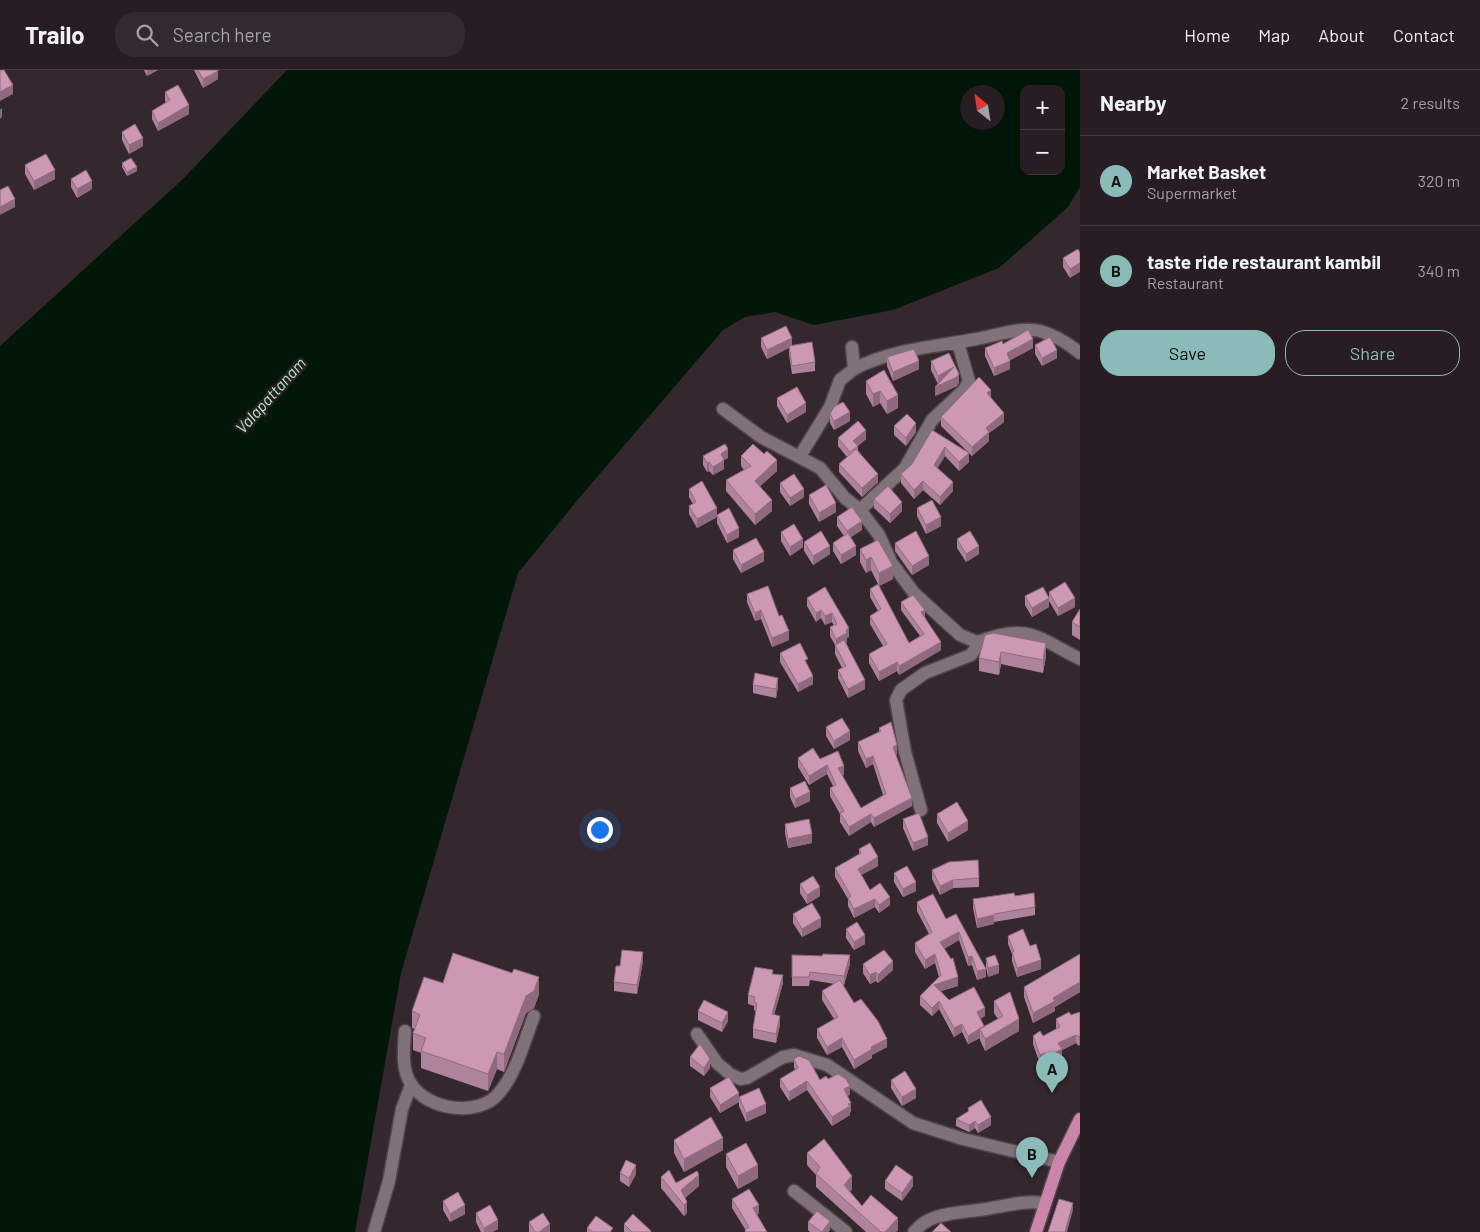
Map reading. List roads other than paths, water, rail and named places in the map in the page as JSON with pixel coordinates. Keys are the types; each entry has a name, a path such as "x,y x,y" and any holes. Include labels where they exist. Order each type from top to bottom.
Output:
{"main road":[{"path":"1036,1232 1059,1162 1080,1119"}],"street":[{"path":"800,456 830,407 840,380 870,360 894,353 1016,332 1039,331 1056,338 1080,354"},
{"path":"860,510 905,468 932,420 964,390 969,381 958,343"},
{"path":"852,347 854,369"},
{"path":"723,409 761,436 820,468 845,498 860,510 879,535 891,562 914,592 960,635 977,642 1008,632 1033,634 1080,660"},
{"path":"921,810 905,752 896,700 901,690 926,673 971,655 977,646 977,642"},
{"path":"411,1085 430,1100 453,1108 478,1107 498,1095 510,1076 534,1016"},
{"path":"374,1232 389,1181 402,1109 411,1085 404,1057 405,1031"},
{"path":"697,1034 718,1063 730,1074 740,1079 747,1078 783,1057 794,1055 827,1065 913,1123 963,1139 1059,1162"},
{"path":"794,1191 846,1232"},
{"path":"914,1232 926,1221 950,1214 1014,1203 1044,1203"}],"water":[{"name":"Valapattanam","path":"287,70 1080,70 1080,187 1068,207 999,268 893,310 814,325 775,312 745,317 723,330 580,497 518,573 401,973 355,1232 0,1232 0,346 183,179"}],"place":[{"name":"Market Basket","path":"1052,1093"},
{"name":"taste ride restaurant kambil","path":"1032,1178"}]}
